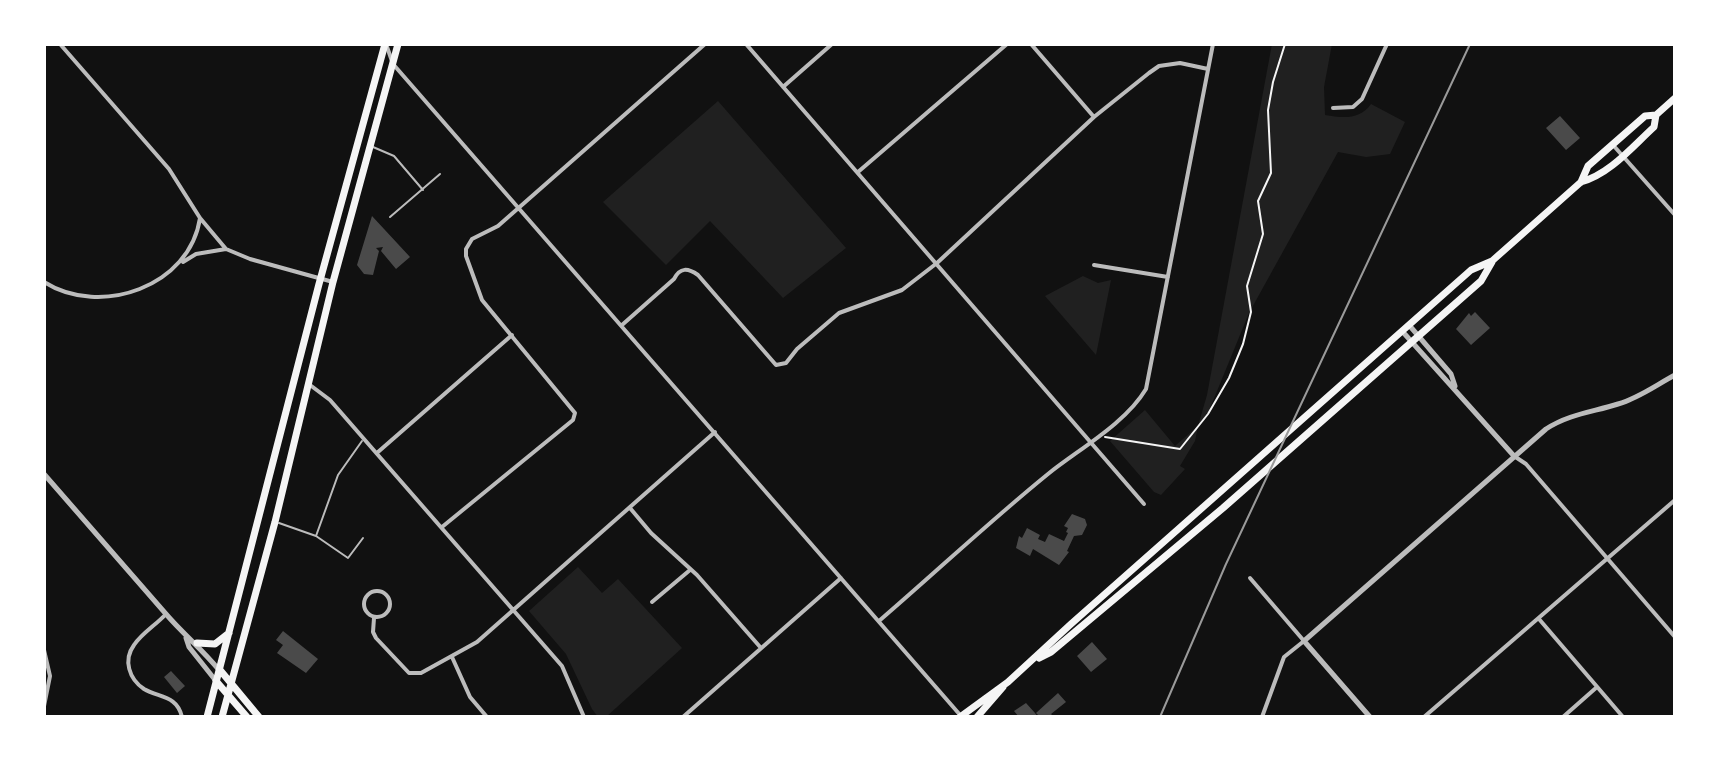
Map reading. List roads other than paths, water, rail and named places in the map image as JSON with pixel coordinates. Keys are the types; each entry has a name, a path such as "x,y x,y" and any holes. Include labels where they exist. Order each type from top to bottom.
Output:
{"main road":[{"path":"222,717 275,522 333,282 398,44"},
{"path":"207,717 321,279 386,46"},
{"path":"977,717 1004,685 1402,331 1471,270 1492,261 1581,182 1588,166 1645,116 1656,115 1675,98"},
{"path":"1581,182 1596,178 1622,156 1654,127 1656,115"},
{"path":"332,242 342,251"},
{"path":"1030,663 1051,652 1211,518 1481,281 1492,261"},
{"path":"197,643 215,644 229,633"},
{"path":"220,670 259,717"},
{"path":"216,681 247,717"},
{"path":"961,717 986,695 1004,685"}],"street":[{"path":"60,44 169,169 200,218 226,249 250,259 333,282"},
{"path":"442,527 575,416 571,405 482,300 466,252 472,239 492,230 705,44"},
{"path":"746,44 1144,504"},
{"path":"783,87 832,44"},
{"path":"858,172 1007,44"},
{"path":"1031,44 1094,117"},
{"path":"879,621 1049,473 1093,443 1133,406 1146,389 1213,44"},
{"path":"1333,108 1353,107 1362,99 1387,44"},
{"path":"386,46 393,64 961,717"},
{"path":"622,325 677,273 691,270 770,359 781,365 839,313 902,290 937,263 1094,117 1159,66 1180,63 1208,69"},
{"path":"1612,145 1675,215"},
{"path":"180,264 192,245 200,218"},
{"path":"44,282 73,293 115,295 150,285 196,254 226,249"},
{"path":"1094,265 1168,277"},
{"path":"1409,325 1451,374 1455,387"},
{"path":"1402,331 1445,382 1455,387 1514,456 1526,464 1675,637"},
{"path":"378,453 512,335"},
{"path":"1262,717 1284,657 1514,456 1560,420 1620,404 1675,375"},
{"path":"308,383 330,400 378,453 562,666 584,717"},
{"path":"374,618 376,638 409,673 421,673 452,657 477,642 715,432"},
{"path":"44,474 186,637 197,643 220,670"},
{"path":"1424,717 1675,500"},
{"path":"630,508 761,648"},
{"path":"652,602 690,570"},
{"path":"683,717 841,578"},
{"path":"1250,578 1370,717"},
{"path":"380,591 388,596 390,604 387,612 374,618 365,610 364,601 368,594 380,591"},
{"path":"166,614 139,638 129,653 128,664 135,680 145,690 171,699 182,717"},
{"path":"1539,619 1623,717"},
{"path":"186,637 189,647 216,681"},
{"path":"44,650 50,676 44,706"},
{"path":"452,657 470,697 487,717"},
{"path":"1563,717 1597,687"}],"lane":[{"path":"371,146 394,156 423,190"},
{"path":"390,217 440,174"},
{"path":"316,536 338,475 364,438"},
{"path":"275,522 316,536 348,558 363,538"}],"railway":[{"path":"1160,717 1226,564 1470,44"}]}
